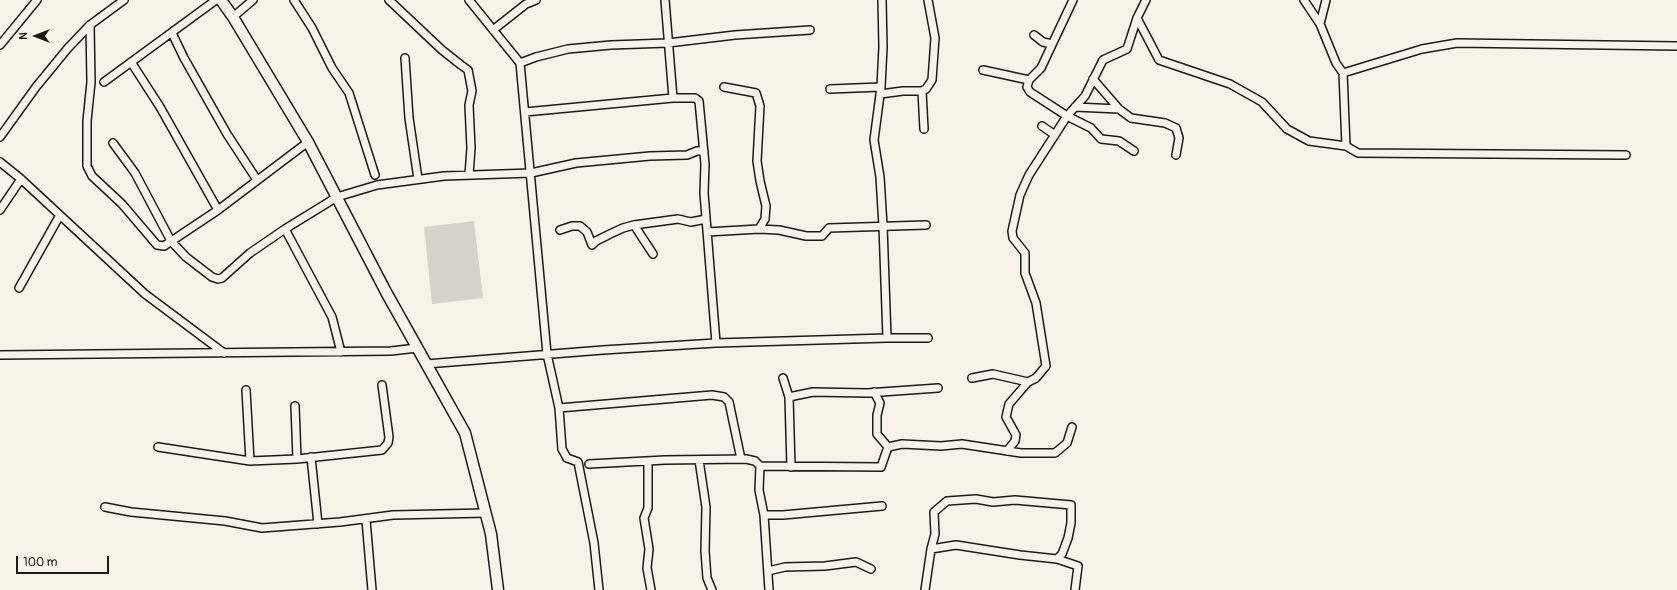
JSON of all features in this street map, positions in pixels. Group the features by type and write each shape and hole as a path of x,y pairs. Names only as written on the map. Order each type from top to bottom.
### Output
{"street":[{"path":"0,44 37,0"},
{"path":"0,137 36,87 68,48 90,25 124,0"},
{"path":"104,82 216,0"},
{"path":"221,0 233,17 308,142 386,292 465,433 491,534 498,590"},
{"path":"233,17 253,0"},
{"path":"294,0 315,34 332,68 349,93 375,175"},
{"path":"389,0 442,50 468,70 472,91 469,105 471,148 469,175"},
{"path":"396,6 402,0"},
{"path":"469,0 520,63 547,354 559,408 562,449 567,458 578,462 594,543 599,590"},
{"path":"493,30 526,4 536,0"},
{"path":"665,0 673,98"},
{"path":"882,0 883,47 881,90 874,140 880,177 887,338"},
{"path":"830,89 903,91 926,90 932,80 935,38 928,0"},
{"path":"1073,0 1041,68 1029,80 1027,87 1030,92 1068,116 1091,128 1101,139 1119,141 1134,150"},
{"path":"1007,451 1015,441 1016,435 1006,417 1009,404 1028,382 1036,378 1046,366 1036,303 1025,273 1025,253 1013,238 1012,231 1020,195 1029,175 1068,116 1090,88 1103,60 1127,49 1137,18 1146,0"},
{"path":"1304,0 1320,24 1336,63 1343,73 1346,146"},
{"path":"1320,24 1326,0"},
{"path":"1137,18 1159,60 1230,84 1262,102 1287,129 1309,141 1346,146 1358,153 1626,155"},
{"path":"90,25 91,82 86,121 87,166 92,176 122,204 157,245 164,246 218,210 308,142"},
{"path":"520,63 536,57 568,49 611,45 668,43 736,35 810,30"},
{"path":"172,33 184,58 226,134 257,180"},
{"path":"1034,35 1043,42 1052,44"},
{"path":"1343,73 1422,49 1458,43 1677,46"},
{"path":"405,58 410,125 418,179"},
{"path":"131,62 160,107 218,210"},
{"path":"983,70 1029,80"},
{"path":"1093,79 1119,109 1131,118 1165,123 1176,128 1179,138 1176,155"},
{"path":"724,87 756,93 760,106 757,161 766,206 765,219 759,229"},
{"path":"922,91 924,129"},
{"path":"524,112 673,98 695,98 699,101 705,164 704,193 709,267 716,343"},
{"path":"1075,107 1119,109"},
{"path":"1042,126 1056,135"},
{"path":"113,142 135,173 171,241 186,257 212,277 218,279 222,278 250,253 285,229 337,197 377,185 418,179 469,175 531,173 576,163 650,156 687,155 697,151 704,151"},
{"path":"0,162 21,179 145,294 224,352"},
{"path":"0,210 21,179"},
{"path":"19,288 60,215"},
{"path":"560,230 572,226 580,226 587,232 592,246 596,241 610,234 634,225 678,219 691,222 706,220"},
{"path":"634,225 653,254"},
{"path":"707,232 759,229 780,230 806,236 822,236 829,228 926,225"},
{"path":"285,229 332,317 341,352"},
{"path":"426,364 547,354 716,343 928,338"},
{"path":"0,355 224,352 391,352 417,348"},
{"path":"972,378 993,374 1028,382"},
{"path":"783,378 789,397 791,467"},
{"path":"158,447 250,461 377,451 386,447 389,437 382,385"},
{"path":"789,397 813,392 874,392 938,388"},
{"path":"246,390 250,461"},
{"path":"874,392 880,403 876,415 877,434 888,447"},
{"path":"559,408 712,395 724,397 729,402 740,459"},
{"path":"295,406 297,458"},
{"path":"888,447 902,444 941,446 962,444 1021,453 1055,453 1067,443 1072,427"},
{"path":"590,464 740,459 755,461 760,466 881,467 888,447"},
{"path":"311,457 318,524"},
{"path":"699,460 706,507 705,551 707,578 712,590"},
{"path":"648,461 648,508 644,518 650,549 647,568 651,590"},
{"path":"760,466 759,490 764,515 769,590"},
{"path":"925,590 931,549 935,534 934,512 946,500 976,499 993,502 1015,500 1071,505 1071,523 1068,538 1062,554 1056,559"},
{"path":"764,515 783,515 882,506"},
{"path":"105,507 131,512 225,521 262,528 366,520 393,515 486,513"},
{"path":"366,520 372,590"},
{"path":"931,549 956,545 1056,559 1078,566 1075,590"},
{"path":"768,571 785,567 825,566 856,562 871,569"}],"shaded area":[{"path":"474,221 483,298 432,304 424,227"}]}
